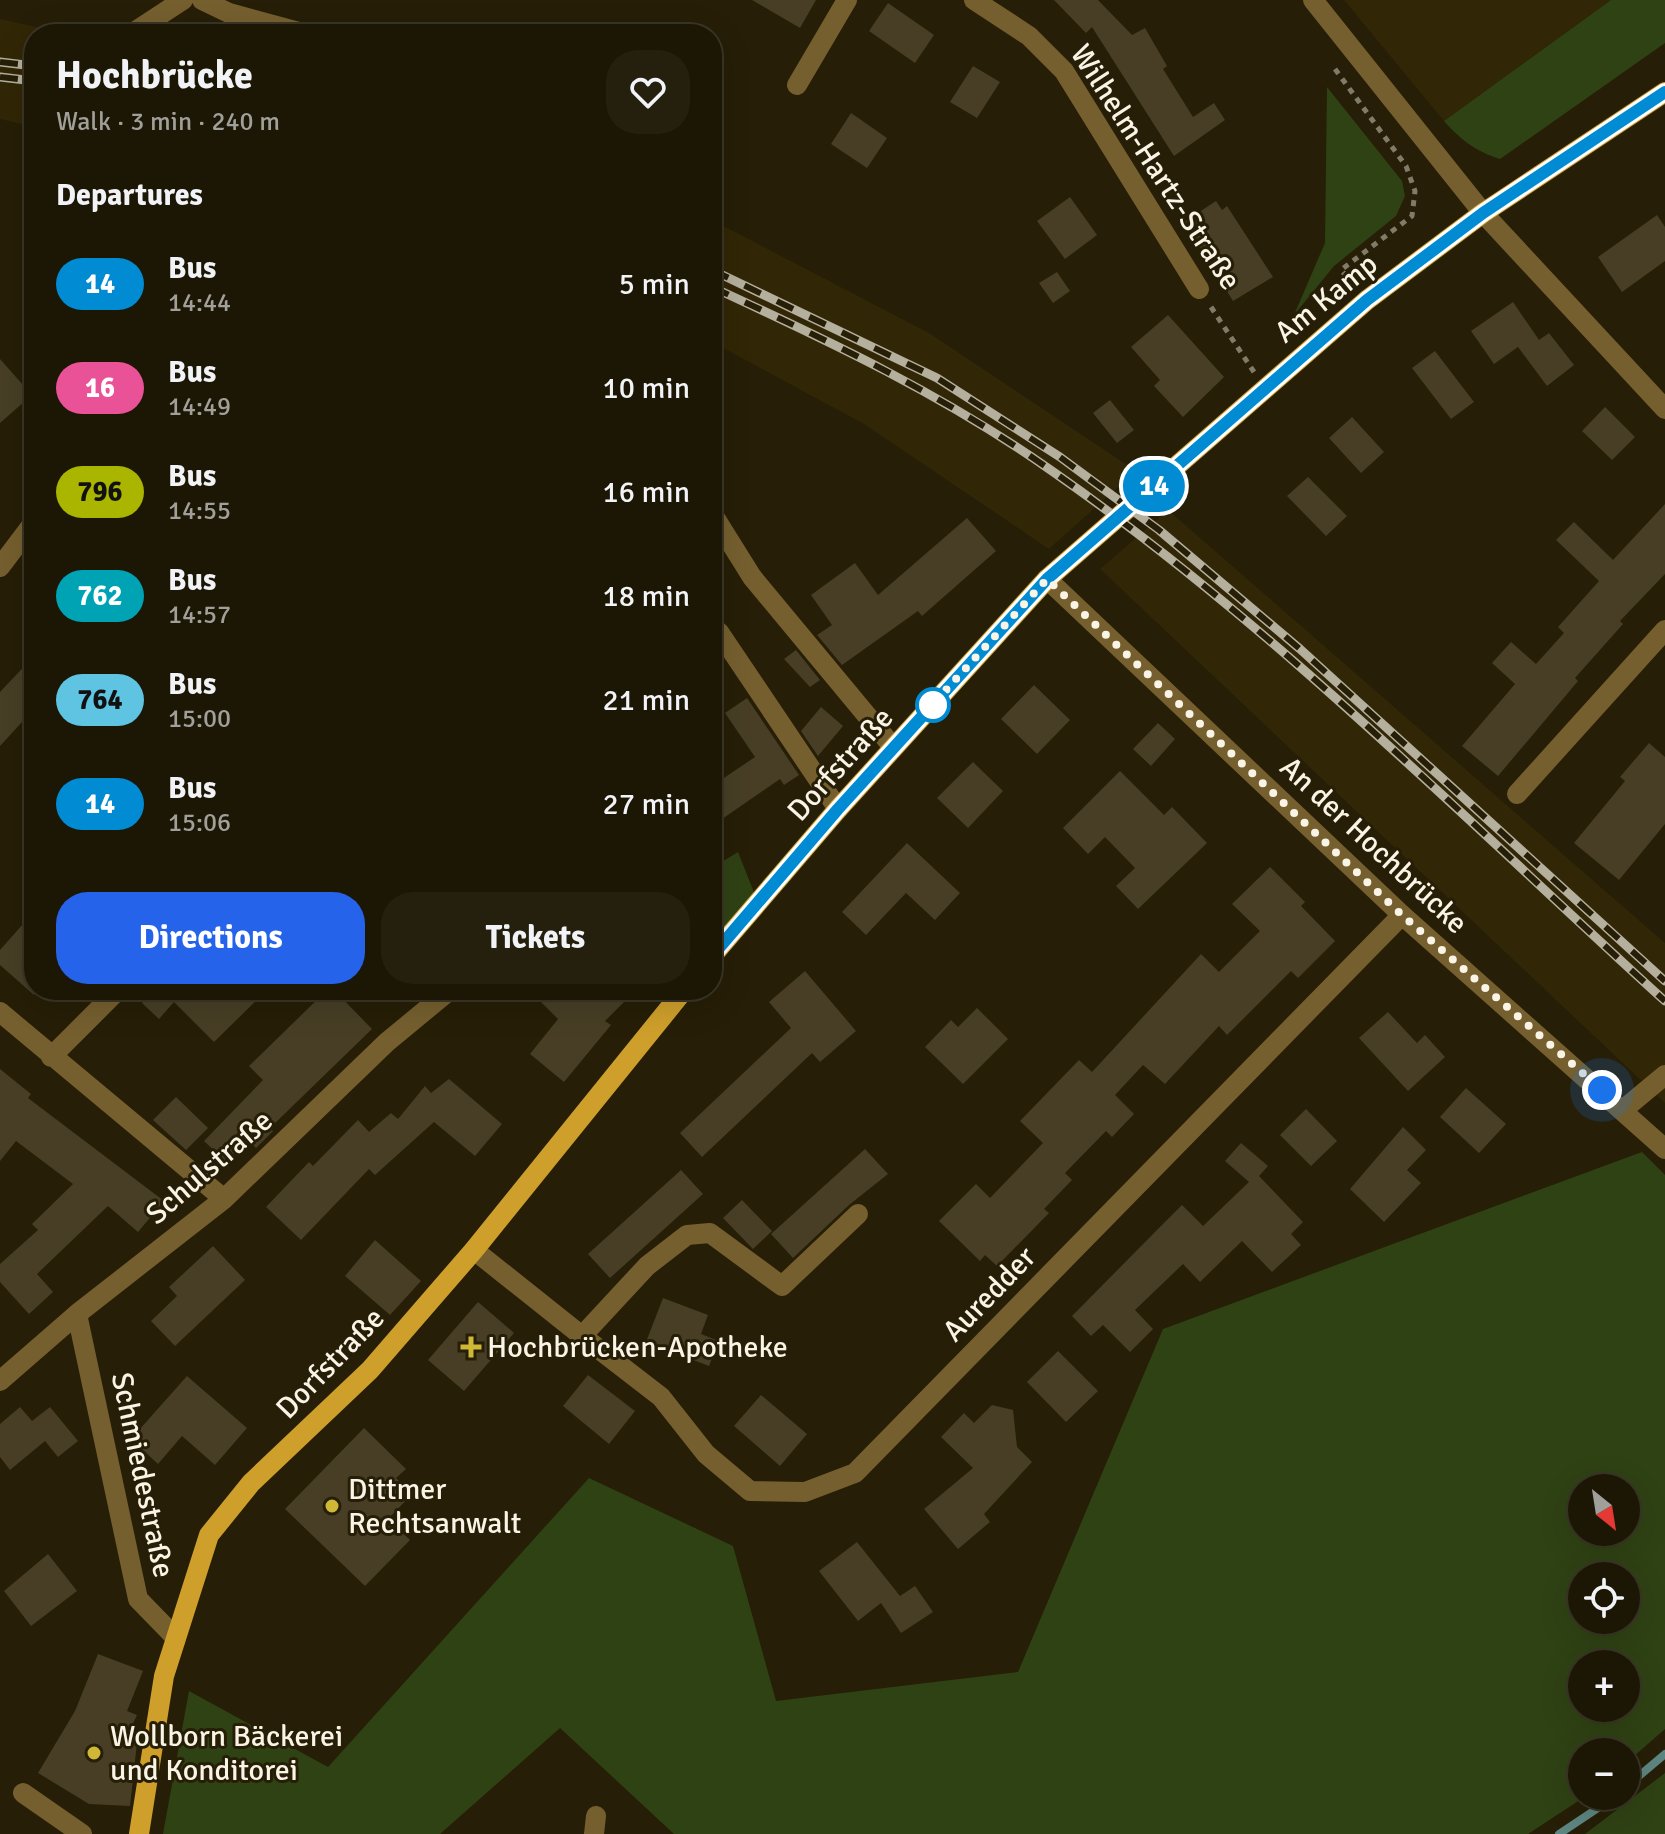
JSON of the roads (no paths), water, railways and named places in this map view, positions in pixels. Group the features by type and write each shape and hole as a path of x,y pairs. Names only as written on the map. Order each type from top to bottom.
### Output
{"main road":[{"name":"Am Kamp","path":"1047,579 1367,300 1483,213 1665,92"},
{"name":"Dorfstraße","path":"722,944 893,747 1047,579"},
{"name":"Dorfstraße","path":"139,1834 164,1676 174,1636 209,1535 251,1483 370,1370 474,1250 676,1000"}],"street":[{"path":"146,24 183,0"},
{"path":"202,0 229,13 269,24"},
{"path":"797,85 847,0"},
{"name":"Wilhelm-Hartz-Straße","path":"974,0 1029,36 1064,71 1199,289"},
{"path":"1313,0 1483,213 1665,409"},
{"path":"722,529 752,577 893,747"},
{"path":"0,567 24,535"},
{"name":"An der Hochbrücke","path":"1047,579 1402,915 1624,1109 1665,1149"},
{"path":"1517,794 1665,630"},
{"path":"722,636 838,809"},
{"name":"Auredder","path":"474,1250 661,1397 706,1454 750,1491 805,1492 855,1473 1402,915"},
{"path":"51,1057 108,1000"},
{"name":"Schulstraße","path":"0,1381 77,1314 224,1199 387,1042 438,1000"},
{"path":"0,1012 224,1199"},
{"path":"1624,1109 1665,1075"},
{"path":"582,1336 647,1266 687,1235 710,1233 782,1286 858,1214"},
{"name":"Schmiedestraße","path":"77,1314 138,1599 174,1636"},
{"path":"23,1793 82,1834"}],"waterway":[{"path":"1640,1775 1665,1754"},
{"path":"1559,1834 1595,1810"}],"railway":[{"path":"0,62 24,65"},
{"path":"0,77 24,80"},
{"path":"722,275 937,378 1060,457 1159,530 1300,649 1665,981"},
{"path":"722,292 843,349 970,418 1052,471 1133,530 1290,658 1367,726 1665,1001"}],"place":[{"name":"Hochbrücken-Apotheke","path":"471,1347"},
{"name":"Dittmer Rechtsanwalt","path":"332,1506"},
{"name":"Wollborn Bäckerei und Konditorei","path":"94,1753"}]}
